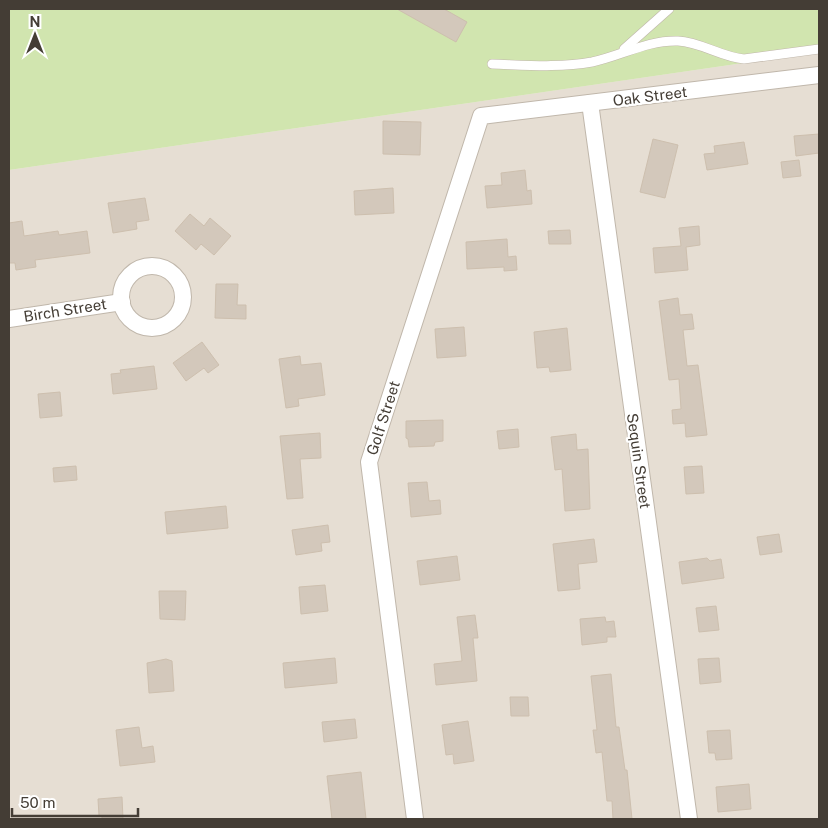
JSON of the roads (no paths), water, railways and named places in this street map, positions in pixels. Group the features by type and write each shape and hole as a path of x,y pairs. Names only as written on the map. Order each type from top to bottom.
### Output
{"street":[{"name":"Oak Street","path":"481,116 819,75"},
{"name":"Sequin Street","path":"590,103 689,819"},
{"name":"Golf Street","path":"415,819 369,462 481,116"},
{"name":"Birch Street","path":"9,319 122,302"}],"lane":[{"path":"620,52 670,9"},
{"path":"492,64 558,66 593,61 660,42 678,41 702,45 731,58 744,59 819,49"}]}
